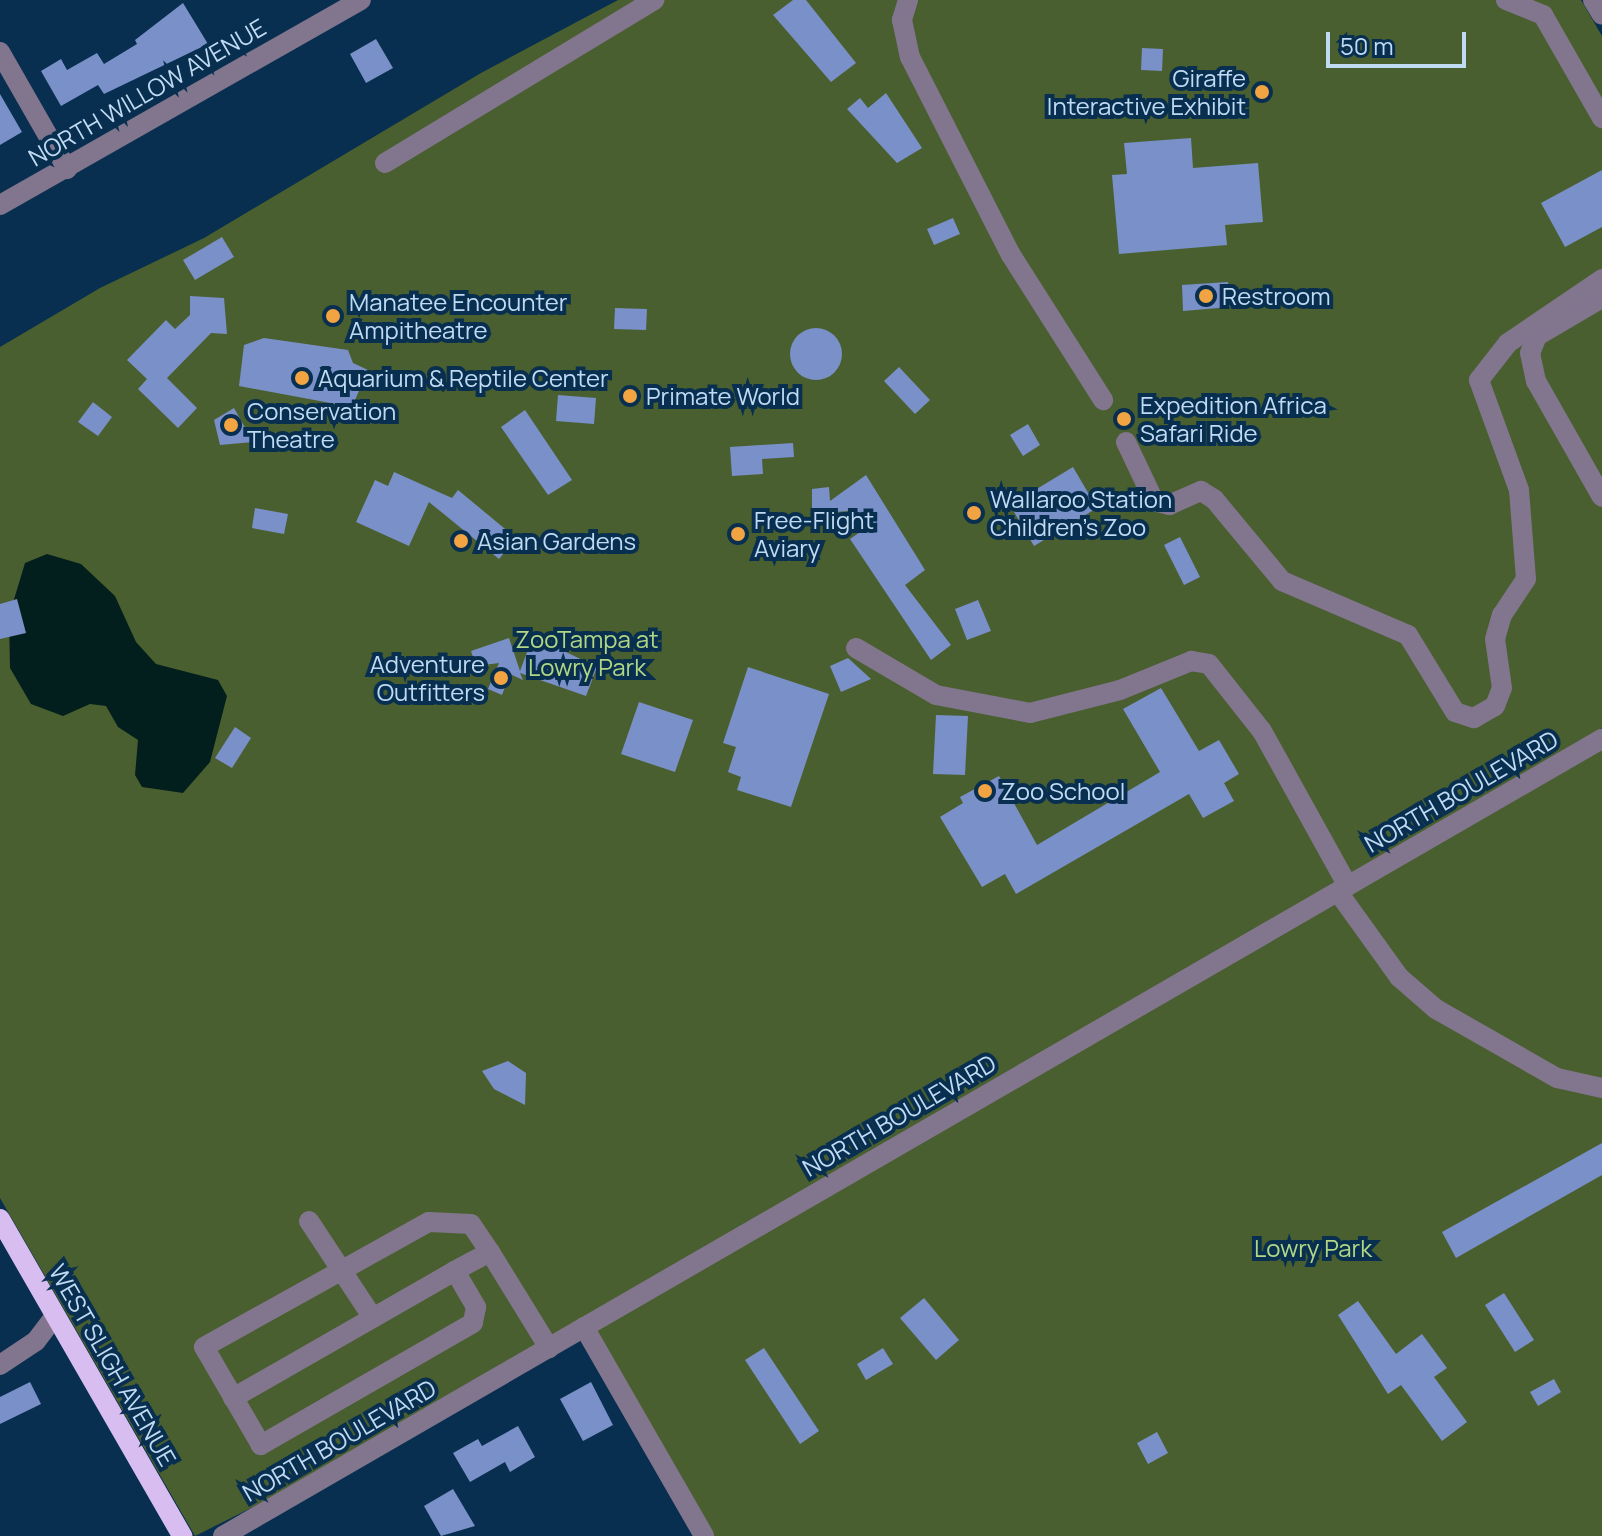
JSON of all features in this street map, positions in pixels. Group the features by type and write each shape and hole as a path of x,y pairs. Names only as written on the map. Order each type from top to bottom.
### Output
{"main road":[{"name":"WEST SLIGH AVENUE","path":"0,1219 182,1536"}],"street":[{"name":"NORTH WILLOW AVENUE","path":"0,205 361,0"},
{"path":"385,163 619,9 654,0"},
{"path":"908,0 902,20 910,57 1011,255 1103,400"},
{"path":"1506,0 1543,15 1602,118"},
{"path":"1593,0 1602,15"},
{"path":"0,52 67,169"},
{"path":"1126,442 1154,501 1169,505 1201,491 1214,499 1282,581 1408,635 1455,712 1474,718 1495,706 1502,688 1495,639 1502,615 1526,579 1519,490 1479,380 1508,343 1602,279"},
{"path":"1602,298 1537,336 1530,353 1536,381 1602,497"},
{"path":"856,648 936,695 1030,713 1106,695 1191,661 1209,664 1262,731 1343,889 1399,977 1436,1009 1557,1078 1602,1088"},
{"name":"NORTH BOULEVARD","path":"223,1536 1602,739"},
{"path":"309,1221 344,1269 373,1318"},
{"path":"455,1271 476,1307 473,1323 261,1445 204,1347 429,1222 471,1224 549,1348"},
{"path":"233,1398 490,1252"},
{"path":"0,1365 36,1341 55,1316"},
{"path":"584,1327 704,1536"}],"green space":[{"name":"ZooTampa at Lowry Park","path":"618,0 1581,0 1602,36 1602,728 303,1482 195,1536 0,1198 0,347 100,288 204,238 481,73"},
{"name":"Lowry Park","path":"1602,750 1602,1536 702,1536 583,1335"}],"shaded area":[{"path":"47,554 81,564 115,596 136,642 156,664 218,680 227,696 210,762 183,793 142,787 135,775 138,740 118,727 106,706 90,704 63,716 31,704 10,668 9,616 25,563"}],"building":[{"path":"793,0 806,0 856,63 831,82 773,15"},
{"path":"183,3 208,44 104,94 98,85 61,106 41,71 61,59 67,70 97,53 104,64 137,44 135,40"},
{"path":"376,39 393,68 366,83 350,54"},
{"path":"1142,48 1163,49 1162,71 1141,70"},
{"path":"886,93 922,148 897,163 847,109 860,98 868,108"},
{"path":"0,94 22,132 0,145"},
{"path":"1191,138 1193,168 1258,163 1263,222 1225,225 1227,245 1119,254 1112,175 1127,174 1124,143"},
{"path":"1602,170 1602,227 1565,247 1541,203"},
{"path":"953,218 960,234 934,245 927,229"},
{"path":"222,237 234,257 195,280 183,260"},
{"name":"Restroom","path":"1228,282 1230,307 1183,311 1182,285"},
{"path":"190,296 224,298 227,334 211,333 167,378 197,408 178,428 138,389 147,379 127,360 166,320 175,329 190,315"},
{"path":"615,308 647,309 646,330 614,329"},
{"path":"816,328 834,336 842,354 834,372 816,380 798,372 790,354 798,336"},
{"name":"Aquarium & Reptile Center","path":"264,338 348,350 353,363 368,370 352,407 239,386 244,345"},
{"path":"899,367 930,400 915,414 884,381"},
{"path":"558,395 596,398 594,424 556,421"},
{"path":"93,402 112,417 98,436 78,422"},
{"name":"Conservation Theatre","path":"234,408 253,442 220,445 214,420"},
{"path":"525,410 572,480 548,495 501,427"},
{"path":"1028,424 1040,445 1023,456 1010,435"},
{"path":"793,443 794,457 762,459 763,474 732,476 730,447"},
{"path":"1073,467 1097,508 1034,546 1010,505"},
{"path":"394,472 452,498 458,490 516,538 499,559 429,502 409,546 356,522 375,480 388,486"},
{"path":"866,475 925,570 905,585 951,645 931,660 850,539 863,530 848,511 812,514 812,489 829,487 830,501"},
{"path":"255,508 288,514 284,534 252,528"},
{"path":"1180,537 1200,577 1184,585 1164,545"},
{"path":"17,599 26,633 0,639 0,604"},
{"path":"978,600 991,631 967,640 955,609"},
{"path":"533,636 597,667 586,696 520,673 523,680 510,674 502,695 488,689 499,663 476,666 471,651 509,638 520,671"},
{"path":"848,658 871,679 841,692 830,666"},
{"path":"748,667 829,694 791,807 737,790 741,777 728,772 736,747 723,743"},
{"name":"Zoo School","path":"1161,688 1199,751 1219,740 1239,774 1224,783 1234,801 1203,818 1189,794 1016,894 1005,874 982,887 940,817 963,803 960,797 999,776 1037,845 1160,772 1123,709"},
{"path":"639,702 693,720 675,772 621,754"},
{"path":"936,715 968,716 965,775 933,774"},
{"path":"235,727 251,738 232,768 215,758"},
{"path":"508,1061 526,1073 525,1105 494,1089 482,1071"},
{"path":"1602,1143 1602,1175 1456,1258 1442,1232"},
{"path":"1504,1293 1534,1340 1515,1352 1485,1305"},
{"path":"924,1298 959,1340 936,1360 900,1318"},
{"path":"1358,1301 1396,1354 1422,1334 1447,1368 1434,1377 1467,1422 1442,1441 1401,1385 1388,1394 1338,1315"},
{"path":"764,1348 819,1431 800,1444 745,1360"},
{"path":"883,1348 893,1364 866,1380 857,1364"},
{"path":"1554,1379 1561,1392 1538,1406 1530,1392"},
{"path":"30,1382 41,1404 0,1424 0,1397"},
{"path":"591,1382 613,1425 583,1441 560,1399"},
{"path":"518,1426 535,1457 510,1472 505,1462 470,1482 453,1453 478,1439 482,1446"},
{"path":"1157,1432 1168,1453 1148,1464 1137,1443"},
{"path":"453,1489 475,1526 441,1536 424,1506"}],"place":[{"name":"Giraffe Interactive Exhibit","path":"1262,92"},
{"name":"Restroom","path":"1206,296"},
{"name":"Manatee Encounter Ampitheatre","path":"333,316"},
{"name":"Aquarium & Reptile Center","path":"302,378"},
{"name":"Primate World","path":"630,396"},
{"name":"Expedition Africa Safari Ride","path":"1124,419"},
{"name":"Conservation Theatre","path":"231,425"},
{"name":"Wallaroo Station Children's Zoo","path":"974,513"},
{"name":"Free-Flight Aviary","path":"738,534"},
{"name":"Asian Gardens","path":"461,541"},
{"name":"Adventure Outfitters","path":"501,678"},
{"name":"Zoo School","path":"985,791"}]}
